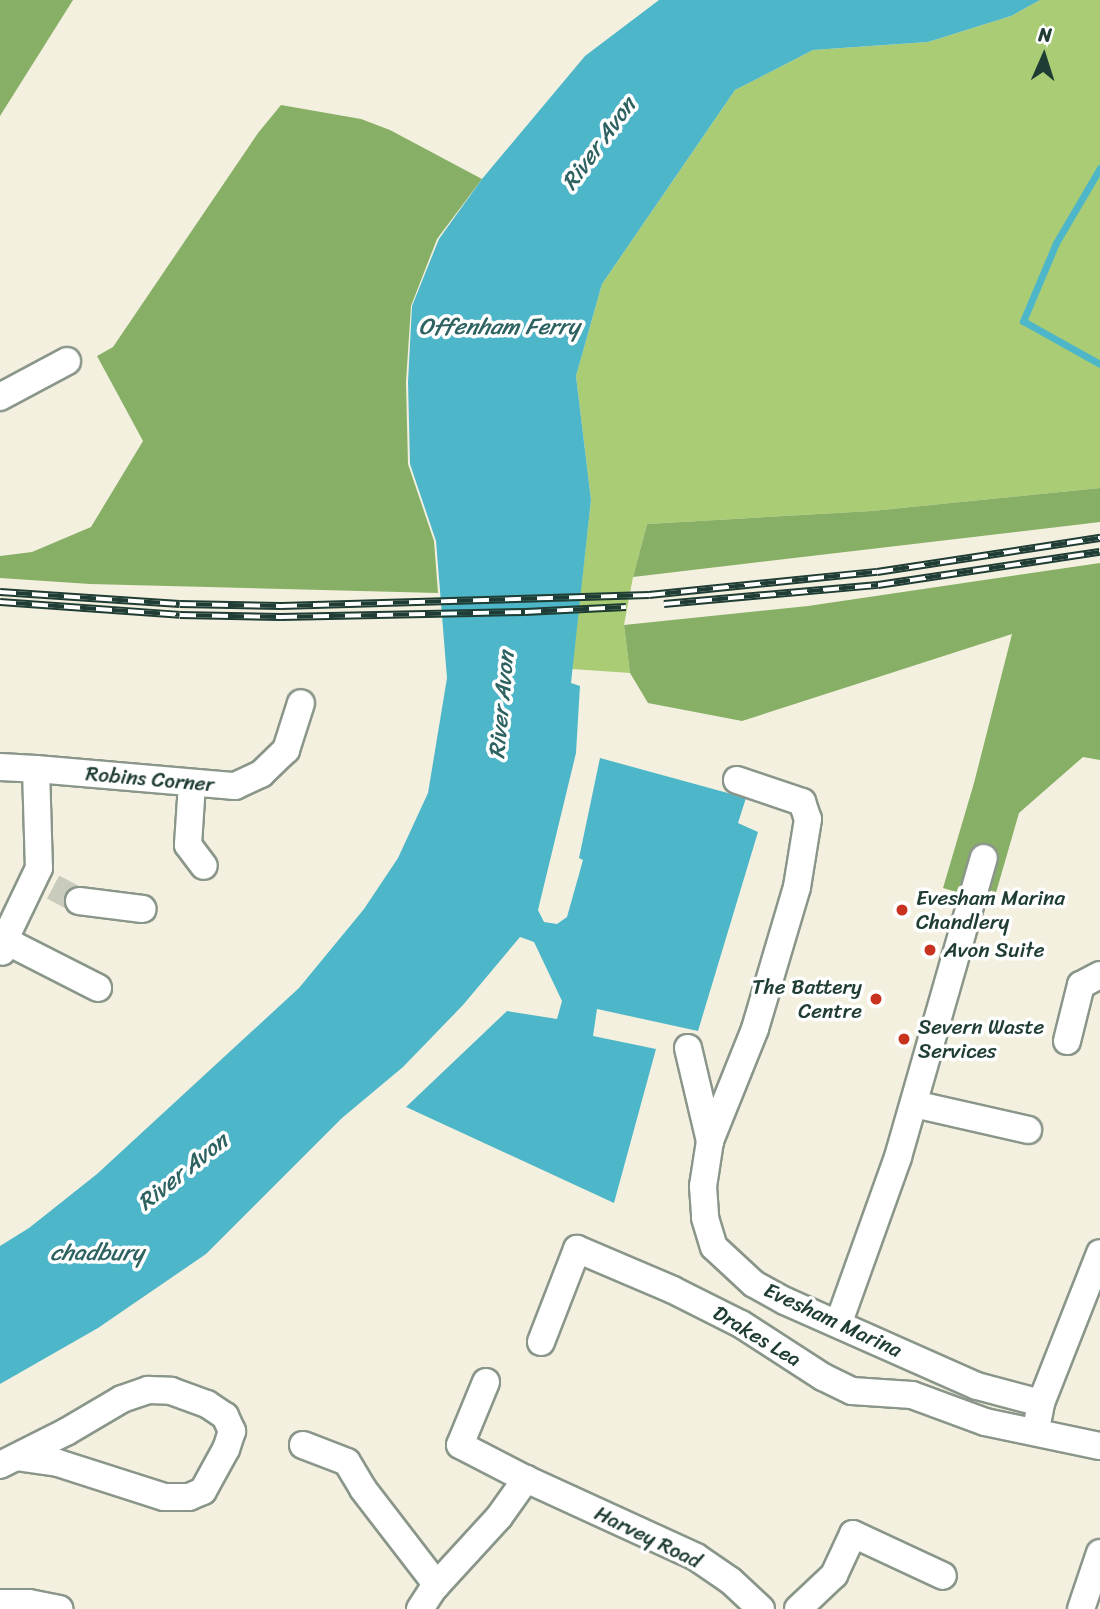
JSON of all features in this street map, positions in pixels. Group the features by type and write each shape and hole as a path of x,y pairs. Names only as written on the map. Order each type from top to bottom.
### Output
{"street":[{"path":"0,397 67,361"},
{"name":"Robins Corner","path":"0,767 235,786 261,774 286,750 301,703"},
{"path":"36,769 39,868 44,883 2,943 99,988"},
{"name":"Evesham Marina","path":"737,780 802,802 808,819 806,845 797,887 755,1029 710,1141 703,1186 705,1218 714,1247 734,1269 754,1284 976,1386 1041,1403"},
{"path":"192,784 188,845 204,866"},
{"path":"839,1322 914,1104 984,858"},
{"path":"79,901 142,909"},
{"path":"1067,1041 1081,985 1100,975"},
{"path":"688,1048 710,1141"},
{"path":"914,1104 1028,1130"},
{"name":"Drakes Lea","path":"541,1342 577,1249 673,1290 741,1324 823,1377 852,1391 912,1395 985,1422 1035,1432"},
{"path":"1100,1253 1041,1403 1035,1432 1100,1446"},
{"name":"Harvey Road","path":"486,1382 460,1445 526,1479 696,1557 731,1581 756,1607"},
{"path":"148,1390 171,1391 207,1404 225,1416 232,1431 226,1449 203,1492 189,1497 164,1497 58,1463 9,1461 122,1399 148,1390"},
{"path":"303,1445 347,1462 363,1489 437,1585"},
{"path":"420,1609 437,1585 499,1517 526,1479"},
{"path":"798,1609 834,1575 853,1534 943,1576"},
{"path":"1081,1609 1100,1553"},
{"path":"0,1603 29,1603 58,1609"}],"green space":[{"path":"0,0 73,0 0,116"},
{"path":"1040,0 1100,0 1100,488 871,511 647,524 624,625 630,673 572,669 591,500 576,376 602,284 735,90 813,50 928,42 1011,16"},
{"path":"281,105 361,119 390,130 482,179 437,239 411,306 406,382 408,464 434,541 438,593 90,584 0,578 0,556 32,552 91,527 143,441 97,356 113,347 258,133"},
{"path":"1100,488 1100,522 633,577 647,524 871,511"},
{"path":"1100,563 1100,760 1083,757 1019,813 993,903 943,888 974,783 1012,634 742,721 648,703 630,673 624,625 808,606"}],"water":[{"name":"Offenham Ferry","path":"659,0 1040,0 1011,16 928,42 813,50 735,90 602,284 576,376 591,500 571,683 580,686 576,753 538,910 544,922 557,924 567,917 583,860 579,858 600,758 746,798 738,823 758,832 698,1031 597,1009 593,1036 656,1049 614,1203 406,1107 507,1011 557,1019 562,1001 534,942 520,937 463,1005 403,1067 342,1118 206,1254 98,1328 0,1384 0,1246 29,1228 97,1174 299,988 364,909 398,858 428,793 447,678 436,541 410,464 408,382 412,306 439,239 482,179 585,56"}],"waterway":[{"path":"1100,168 1056,243 1023,321 1100,364"}],"tunnel":[{"path":"53,887 79,901"}],"railway":[{"path":"0,592 180,604 281,606 649,595 877,572 1100,538"},
{"path":"664,604 878,585 1100,552"},
{"path":"0,602 180,615 281,617 626,607"}],"place":[{"name":"Evesham Marina Chandlery","path":"902,910"},
{"name":"Avon Suite","path":"930,950"},
{"name":"The Battery Centre","path":"876,999"},
{"name":"Severn Waste Services","path":"904,1039"}],"water label":[{"name":"River Avon","path":"599,144"},
{"name":"River Avon","path":"502,705"},
{"name":"River Avon","path":"183,1172"},
{"name":"chadbury","path":"97,1253"}]}
